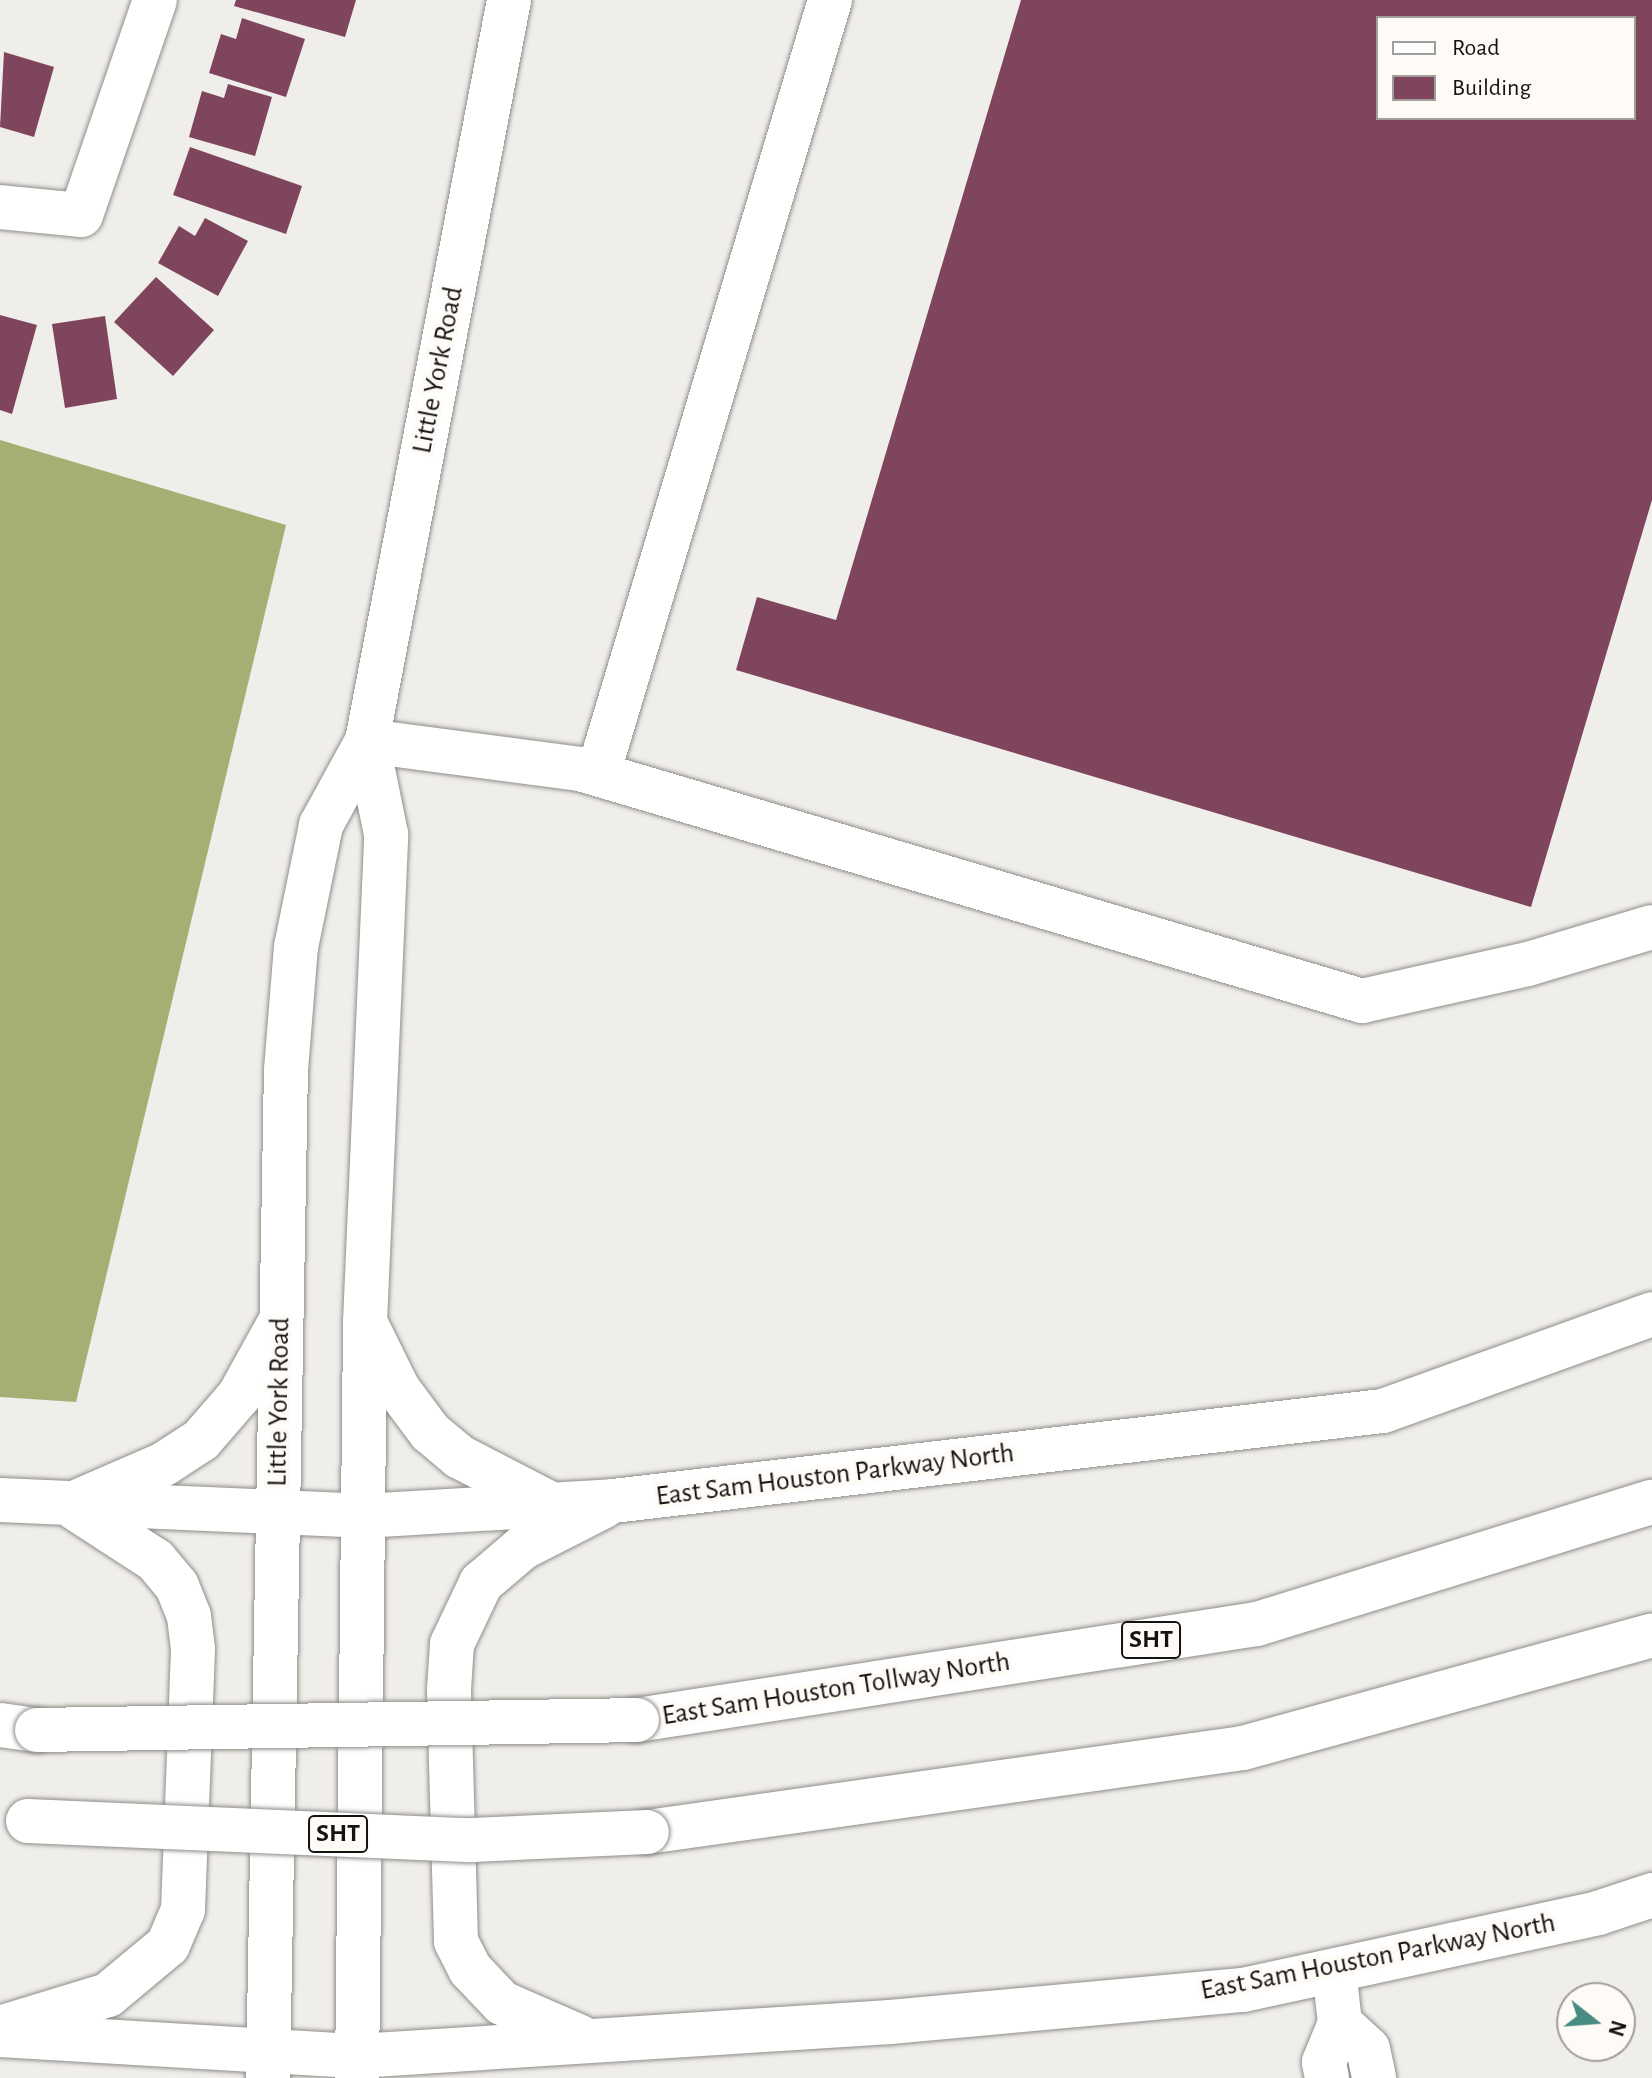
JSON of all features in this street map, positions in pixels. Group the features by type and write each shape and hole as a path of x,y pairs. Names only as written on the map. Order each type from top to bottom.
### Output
{"main road":[{"path":"0,207 81,215 155,0"},
{"name":"Little York Road","path":"268,2066 286,1070 296,947 321,825 367,741 509,0"},
{"path":"598,774 830,0"},
{"path":"367,741 598,774 1362,1001 1528,964 1652,927"},
{"name":"Little York Road","path":"358,2067 365,1322 386,834 367,741"},
{"name":"East Sam Houston Parkway North","path":"0,1500 363,1516 547,1502 613,1501 1383,1411 1652,1314"},
{"path":"69,1505 164,1464 201,1440 239,1396 280,1322"},
{"path":"365,1322 398,1389 430,1432 460,1457 547,1502"},
{"path":"613,1501 501,1564 470,1599 452,1644 456,1941 470,1969 502,2003 538,2024 583,2038 694,2036"},
{"name":"East Sam Houston Tollway North","path":"19,1727 637,1720 1257,1624 1652,1502"},
{"path":"0,2028 108,1995 168,1945 183,1910 193,1649 189,1616 177,1586 155,1560 69,1505"},
{"name":"SHT","path":"14,1819 472,1840 647,1832 1243,1748 1652,1635"},
{"name":"East Sam Houston Parkway North","path":"0,2035 80,2041 268,2066 358,2067 552,2045 1243,1990 1598,1913 1652,1895"},
{"path":"1327,2078 1324,2062 1340,2023 1334,1970"},
{"path":"1340,2023 1368,2049 1374,2078"},
{"path":"80,2041 150,2078"},
{"path":"476,2078 552,2045"}],"green space":[{"path":"0,440 286,525 76,1402 0,1397"}],"building":[{"path":"236,0 356,0 345,37 234,6"},
{"path":"1021,0 1652,0 1652,500 1531,907 736,670 757,597 836,620"},
{"path":"242,18 305,39 286,97 209,73 221,34 236,39"},
{"path":"4,52 54,67 34,137 0,127"},
{"path":"228,84 272,97 255,156 189,137 202,91 224,98"},
{"path":"190,147 302,186 286,234 173,195"},
{"path":"205,218 248,241 218,296 158,263 179,226 195,236"},
{"path":"156,277 214,330 173,376 114,322"},
{"path":"0,315 37,325 12,414 0,410"},
{"path":"105,316 117,399 65,408 52,324"}]}
